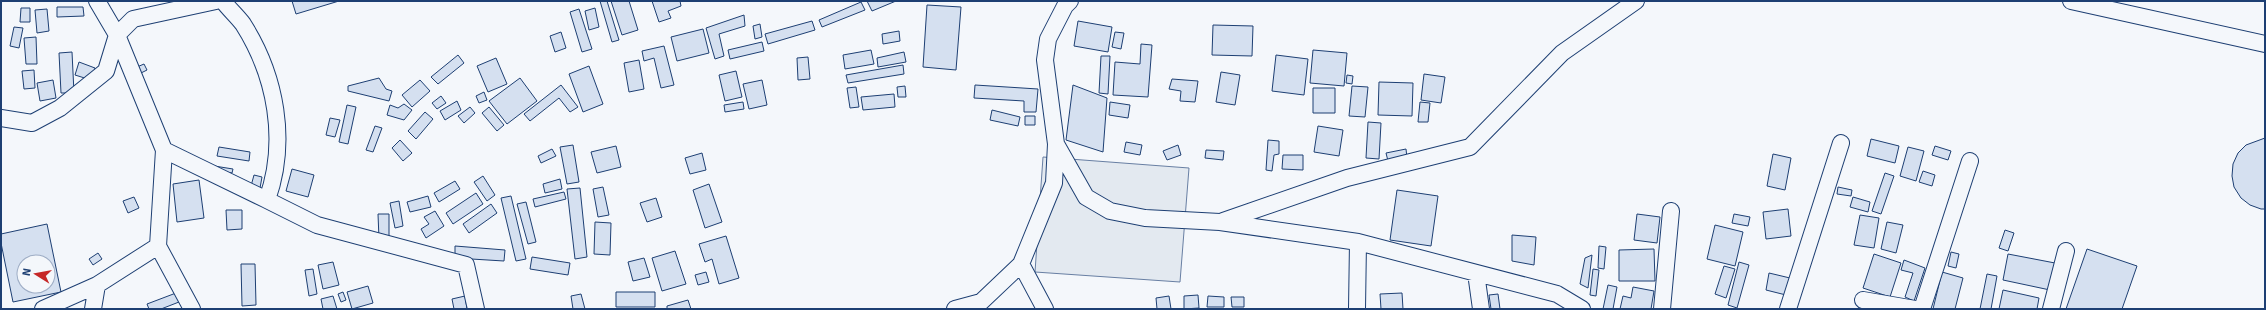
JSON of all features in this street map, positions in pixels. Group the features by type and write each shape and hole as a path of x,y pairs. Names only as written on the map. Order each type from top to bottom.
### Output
{"street":[{"path":"97,1 117,35 164,150 158,246 192,309"},
{"path":"1,118 32,123 60,108 106,71 117,35 133,19 216,1"},
{"path":"223,1 242,24 270,80 274,97 278,157 267,200"},
{"path":"955,309 981,302 1021,264 1054,183 1056,144 1045,60 1048,39 1065,6 1070,1"},
{"path":"1220,222 1347,178 1470,147 1562,53 1636,1"},
{"path":"2071,1 2265,44"},
{"path":"1788,309 1841,143"},
{"path":"1056,144 1086,197 1110,211 1145,218 1220,222 1358,242 1557,294 1582,309"},
{"path":"164,150 317,226 466,265 476,309"},
{"path":"1922,309 1970,161"},
{"path":"1662,309 1671,211"},
{"path":"1357,309 1358,242"},
{"path":"43,309 97,285 158,246"},
{"path":"2051,309 2066,251"},
{"path":"1021,264 1044,309"},
{"path":"1476,273 1481,309"},
{"path":"93,309 97,285"},
{"path":"1864,300 1915,309"}],"shaded area":[{"path":"1043,157 1189,168 1180,282 1035,272"}],"building":[{"path":"292,1 339,1 296,14"},
{"path":"600,1 607,1 619,40 612,42"},
{"path":"611,1 629,1 638,30 622,35"},
{"path":"652,1 680,1 681,6 668,11 671,18 659,22"},
{"path":"867,1 896,1 872,11"},
{"path":"861,2 865,10 822,27 819,20"},
{"path":"927,5 961,7 956,70 923,67"},
{"path":"57,7 83,7 84,16 57,17"},
{"path":"21,8 30,8 30,22 20,22"},
{"path":"595,8 599,27 589,30 585,11"},
{"path":"47,9 49,31 37,33 35,10"},
{"path":"579,9 592,49 582,52 570,12"},
{"path":"744,15 745,26 719,34 724,56 715,59 706,28"},
{"path":"812,21 815,30 768,44 765,34"},
{"path":"1078,21 1112,27 1108,52 1074,46"},
{"path":"760,24 762,37 755,39 753,26"},
{"path":"1213,25 1253,26 1252,56 1212,55"},
{"path":"14,27 23,28 19,48 10,46"},
{"path":"703,29 709,53 677,61 671,37"},
{"path":"899,31 900,41 883,44 882,34"},
{"path":"561,32 566,48 555,52 550,36"},
{"path":"1115,32 1124,33 1121,49 1112,47"},
{"path":"36,37 37,64 26,64 24,38"},
{"path":"762,42 764,51 730,59 728,50"},
{"path":"1141,44 1152,45 1148,97 1113,95 1115,62 1140,64"},
{"path":"664,46 674,85 661,88 654,58 644,61 642,51"},
{"path":"871,50 874,64 845,69 843,55"},
{"path":"1313,50 1347,53 1344,86 1310,83"},
{"path":"72,52 74,93 61,93 59,53"},
{"path":"904,52 906,62 878,67 877,58"},
{"path":"458,55 464,63 438,84 431,77"},
{"path":"1276,55 1308,59 1304,95 1272,91"},
{"path":"1101,56 1110,56 1108,94 1099,93"},
{"path":"808,57 810,79 798,80 797,58"},
{"path":"496,58 507,84 488,92 477,66"},
{"path":"639,60 644,89 629,92 624,63"},
{"path":"79,62 95,68 91,80 75,75"},
{"path":"144,64 147,70 141,73 137,67"},
{"path":"903,65 904,74 848,83 846,75"},
{"path":"589,66 603,104 583,112 569,74"},
{"path":"34,70 35,88 24,89 22,71"},
{"path":"736,71 742,97 725,101 719,75"},
{"path":"1221,72 1240,75 1235,105 1216,102"},
{"path":"1424,74 1445,77 1441,103 1421,100"},
{"path":"1347,75 1353,76 1352,84 1346,83"},
{"path":"379,78 386,89 392,91 389,101 348,91 348,86"},
{"path":"520,78 537,101 507,124 489,101"},
{"path":"1172,79 1198,81 1195,102 1180,101 1181,91 1169,89"},
{"path":"53,80 56,98 40,101 37,83"},
{"path":"420,80 430,91 412,107 402,95"},
{"path":"762,80 767,105 749,109 743,84"},
{"path":"1379,82 1413,83 1412,116 1378,115"},
{"path":"561,85 578,107 570,112 559,98 530,121 524,114"},
{"path":"975,85 1038,89 1036,112 1024,112 1024,101 974,98"},
{"path":"1073,85 1107,98 1103,152 1066,140"},
{"path":"905,86 906,97 898,97 897,87"},
{"path":"1352,86 1368,87 1365,117 1349,116"},
{"path":"856,87 859,107 850,108 847,88"},
{"path":"1313,88 1335,88 1335,113 1313,113"},
{"path":"484,92 487,100 479,103 476,96"},
{"path":"894,94 895,107 863,110 861,97"},
{"path":"441,96 446,103 437,109 432,103"},
{"path":"457,101 461,110 445,120 440,111"},
{"path":"743,102 744,109 725,112 724,105"},
{"path":"1110,102 1130,105 1128,118 1109,115"},
{"path":"1420,102 1430,103 1428,122 1418,122"},
{"path":"404,104 412,110 404,120 387,115 390,105 398,108"},
{"path":"347,105 356,107 348,144 339,142"},
{"path":"470,107 475,113 464,123 458,116"},
{"path":"489,107 504,125 497,131 482,113"},
{"path":"992,110 1020,117 1018,126 990,120"},
{"path":"425,112 433,119 416,139 408,131"},
{"path":"1025,116 1035,116 1035,125 1025,125"},
{"path":"330,118 340,120 335,137 326,135"},
{"path":"1368,122 1381,123 1379,159 1366,158"},
{"path":"375,126 382,128 373,152 366,150"},
{"path":"1318,126 1343,130 1339,156 1314,152"},
{"path":"2265,138 2265,209 2261,209 2250,205 2241,198 2234,187 2232,176 2233,164 2238,153 2246,145"},
{"path":"1871,139 1899,146 1895,163 1867,156"},
{"path":"400,140 412,153 403,161 392,148"},
{"path":"1268,140 1279,141 1279,154 1274,155 1272,171 1266,170"},
{"path":"1126,142 1142,145 1140,155 1124,152"},
{"path":"573,145 579,182 567,184 560,147"},
{"path":"1178,145 1181,155 1167,160 1163,151"},
{"path":"616,146 621,167 597,173 591,152"},
{"path":"1935,146 1951,151 1948,160 1932,155"},
{"path":"219,147 250,152 249,161 217,156"},
{"path":"1908,147 1924,151 1916,181 1900,176"},
{"path":"552,149 556,156 541,163 538,156"},
{"path":"1406,149 1407,158 1388,161 1386,153"},
{"path":"1206,150 1224,151 1223,160 1205,158"},
{"path":"702,153 706,170 690,174 685,158"},
{"path":"1773,154 1791,158 1785,190 1767,186"},
{"path":"1283,155 1303,155 1303,170 1282,169"},
{"path":"208,165 233,169 232,173 207,169"},
{"path":"292,169 314,175 308,197 286,191"},
{"path":"1923,171 1935,175 1932,186 1919,182"},
{"path":"1885,173 1894,176 1881,214 1872,211"},
{"path":"254,175 262,177 260,188 251,186"},
{"path":"483,176 495,195 487,201 474,182"},
{"path":"560,179 562,189 545,193 543,184"},
{"path":"199,180 204,218 177,222 173,184"},
{"path":"455,181 460,189 439,202 434,193"},
{"path":"709,184 722,222 705,228 693,190"},
{"path":"603,187 609,215 598,217 593,189"},
{"path":"1838,187 1852,190 1851,196 1837,194"},
{"path":"580,188 587,257 575,259 567,189"},
{"path":"1397,190 1438,196 1431,246 1390,240"},
{"path":"564,192 566,199 535,207 533,199"},
{"path":"476,193 483,204 453,224 446,213"},
{"path":"428,196 431,207 410,212 407,202"},
{"path":"511,196 526,259 516,261 501,198"},
{"path":"134,197 139,208 128,213 123,201"},
{"path":"1853,197 1870,202 1868,212 1850,207"},
{"path":"656,198 662,217 647,222 640,203"},
{"path":"399,201 403,226 395,228 390,203"},
{"path":"526,202 536,242 528,244 517,204"},
{"path":"491,204 497,213 469,233 463,224"},
{"path":"1788,209 1791,236 1766,239 1763,212"},
{"path":"226,210 242,210 242,229 227,230"},
{"path":"435,211 444,226 426,238 421,229 429,224 424,217"},
{"path":"378,214 389,214 389,239 379,239"},
{"path":"1637,214 1660,217 1657,243 1634,240"},
{"path":"1734,214 1750,217 1748,226 1732,223"},
{"path":"1860,215 1879,218 1874,248 1854,245"},
{"path":"595,222 611,223 610,255 594,254"},
{"path":"1887,222 1903,225 1896,253 1881,249"},
{"path":"47,224 53,254 16,254 16,294 51,294 13,302 1,243 1,234"},
{"path":"1715,225 1743,232 1735,266 1707,259"},
{"path":"2005,230 2014,233 2008,251 1999,248"},
{"path":"1512,235 1536,237 1534,265 1512,261"},
{"path":"726,236 739,278 719,284 712,259 705,262 699,244"},
{"path":"455,246 505,250 504,261 455,258"},
{"path":"1599,246 1606,247 1604,269 1598,268"},
{"path":"1654,249 1655,281 1619,281 1619,250"},
{"path":"2087,249 2137,266 2122,309 2066,309"},
{"path":"675,251 686,284 662,291 652,258"},
{"path":"1951,252 1959,254 1956,268 1948,266"},
{"path":"98,253 102,259 93,265 89,259"},
{"path":"1874,254 1901,263 1890,297 1863,288"},
{"path":"2008,254 2055,263 2050,290 2003,280"},
{"path":"1592,255 1588,288 1580,284 1585,258"},
{"path":"532,257 570,263 568,275 530,269"},
{"path":"644,258 650,277 633,281 628,262"},
{"path":"1904,260 1925,268 1914,301 1905,297 1913,273 1901,270"},
{"path":"333,262 339,285 323,289 318,265"},
{"path":"1739,262 1749,265 1737,308 1728,305"},
{"path":"241,264 255,264 256,305 242,306"},
{"path":"1724,266 1735,269 1726,298 1715,294"},
{"path":"56,268 61,292 56,293"},
{"path":"313,269 317,294 309,296 305,270"},
{"path":"1593,269 1599,270 1596,296 1590,295"},
{"path":"706,272 709,282 698,285 695,275"},
{"path":"1942,272 1963,278 1955,309 1933,309"},
{"path":"1769,273 1790,278 1786,295 1766,290"},
{"path":"1987,274 1997,276 1991,309 1980,309"},
{"path":"1608,285 1617,287 1613,309 1603,309"},
{"path":"368,286 373,303 352,309 347,292"},
{"path":"1633,287 1654,291 1651,309 1620,309 1623,296 1631,298"},
{"path":"2003,290 2039,298 2037,309 1999,309"},
{"path":"343,292 346,300 341,302 338,294"},
{"path":"616,292 655,292 655,307 616,307"},
{"path":"176,293 179,302 161,309 149,309 147,304"},
{"path":"1402,293 1403,309 1381,309 1380,294"},
{"path":"581,294 585,309 573,309 571,296"},
{"path":"1498,294 1500,309 1491,309 1489,295"},
{"path":"1198,295 1199,308 1184,309 1184,296"},
{"path":"333,296 337,309 323,309 321,299"},
{"path":"465,296 467,309 454,309 452,299"},
{"path":"1169,296 1171,309 1157,309 1156,298"},
{"path":"1208,296 1224,297 1224,307 1207,307"},
{"path":"1231,297 1244,297 1244,307 1232,307"},
{"path":"688,300 691,309 667,309 667,306"}]}
